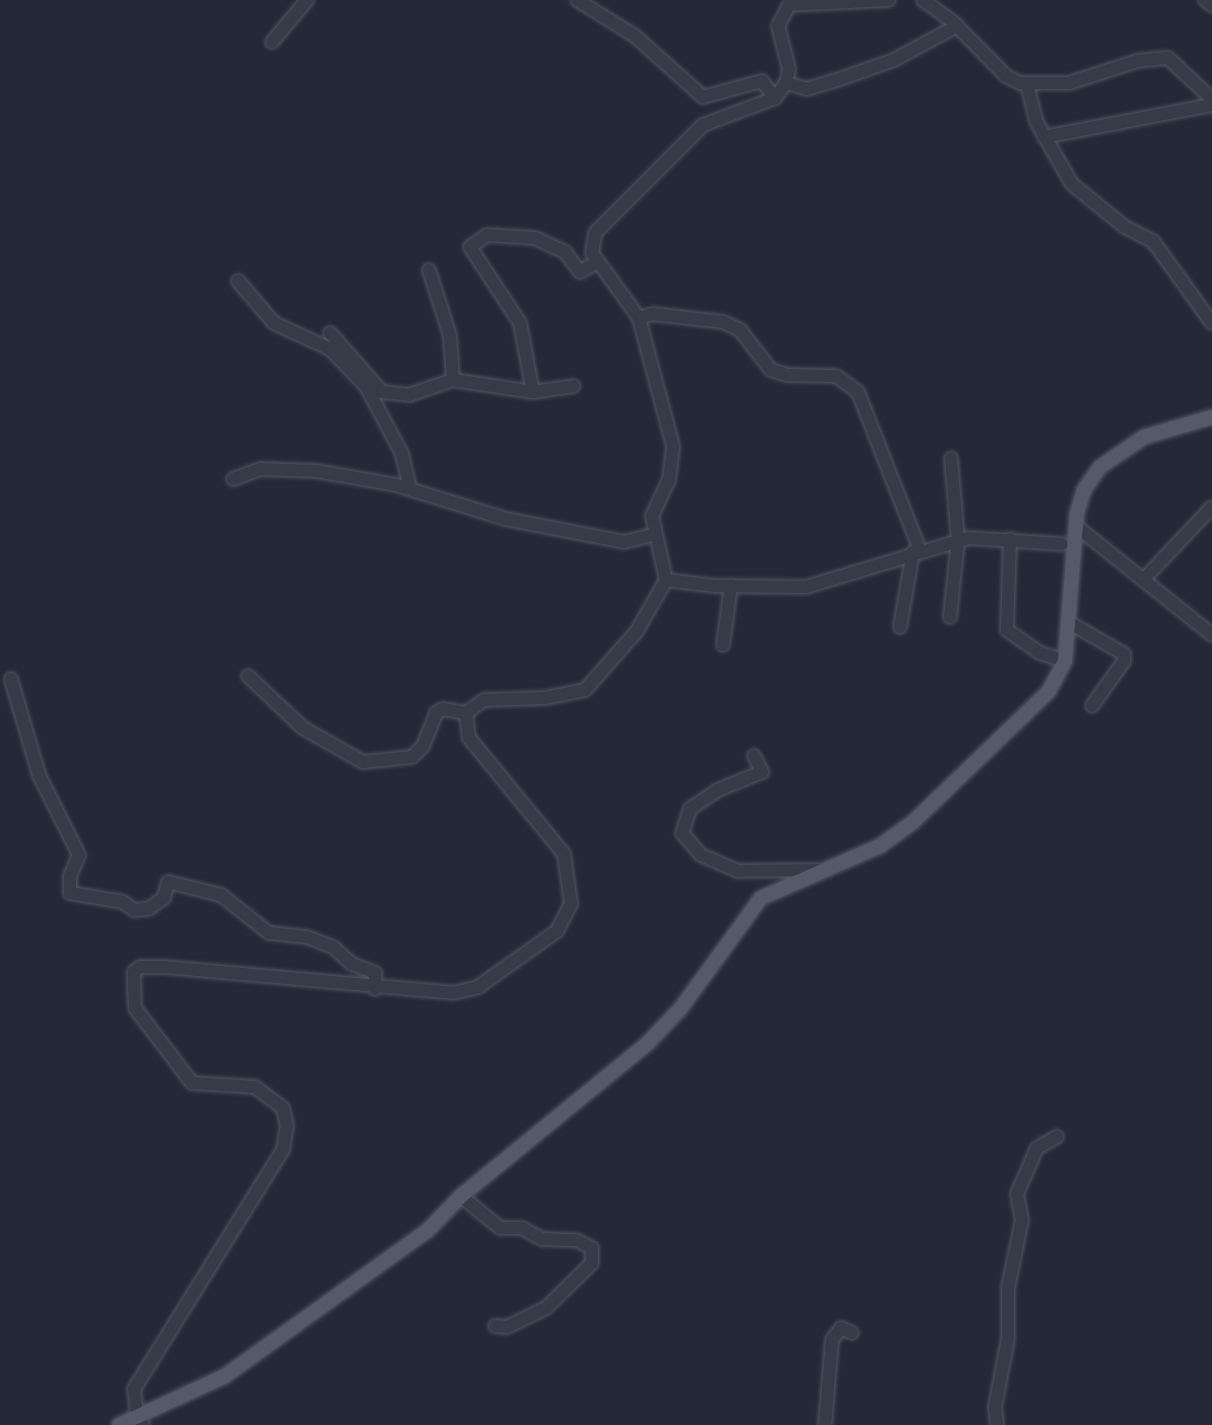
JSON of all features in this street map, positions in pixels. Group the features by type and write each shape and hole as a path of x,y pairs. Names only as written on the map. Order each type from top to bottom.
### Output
{"main road":[{"path":"119,1425 140,1420 225,1376 427,1231 461,1196 647,1044 681,1008 761,898 880,846 912,823 1049,691 1065,661 1076,526 1084,490 1100,467 1123,447 1212,417"}],"street":[{"path":"272,42 307,0"},
{"path":"577,0 635,36 703,97 761,81 775,97"},
{"path":"247,676 303,728 363,762 412,757 423,746 436,713 443,709 466,713 484,700 545,698 585,690 638,631 666,580 652,516 669,480 673,446 639,317 592,253 595,233 687,138 704,125 775,97 786,83 789,57 778,26 789,5 889,0"},
{"path":"923,0 957,26 1006,76 1027,84 1069,83 1137,61 1168,58 1212,99"},
{"path":"1205,0 1212,5"},
{"path":"786,83 807,89 837,80 894,60 957,26"},
{"path":"1027,84 1044,137 1072,184 1125,226 1153,241 1212,323"},
{"path":"1044,137 1212,105"},
{"path":"533,392 520,323 470,247 487,235 535,238 565,252 580,272 597,262"},
{"path":"429,270 450,336 453,380"},
{"path":"238,281 274,323 330,349 366,386 402,454 410,489"},
{"path":"639,317 653,314 723,322 740,330 771,370 787,375 823,373 858,392 916,551 900,628"},
{"path":"331,333 382,392 409,395 453,380 533,392 575,386"},
{"path":"950,617 958,540 951,458"},
{"path":"233,479 260,470 288,468 410,489 506,520 624,542 656,534"},
{"path":"1143,580 1212,507"},
{"path":"1076,526 1143,580 1209,627"},
{"path":"666,580 731,586 806,587 958,540 1010,539 1062,544"},
{"path":"1010,539 1007,630 1040,653 1065,661"},
{"path":"723,645 731,586"},
{"path":"1070,623 1124,654 1124,661 1092,706"},
{"path":"11,679 39,775 79,855 70,876 70,893 123,902 134,910 148,909 164,898 168,882 221,895 269,933 307,937 333,947 352,964 374,973 375,989"},
{"path":"140,1420 134,1389 283,1150 287,1126 283,1108 255,1087 192,1083 135,1008 134,972 140,967 164,967 429,995 478,987 557,932 567,918 570,876 564,854 469,738 466,713"},
{"path":"754,756 762,772 718,789 690,809 682,833 701,855 738,871 829,870"},
{"path":"997,1425 995,1407 1008,1339 1008,1288 1022,1220 1017,1194 1037,1149 1057,1137"},
{"path":"461,1196 500,1228 522,1228 542,1240 576,1240 592,1248 592,1262 546,1308 507,1327 495,1326"},
{"path":"825,1425 832,1340 841,1328 852,1333"}]}
